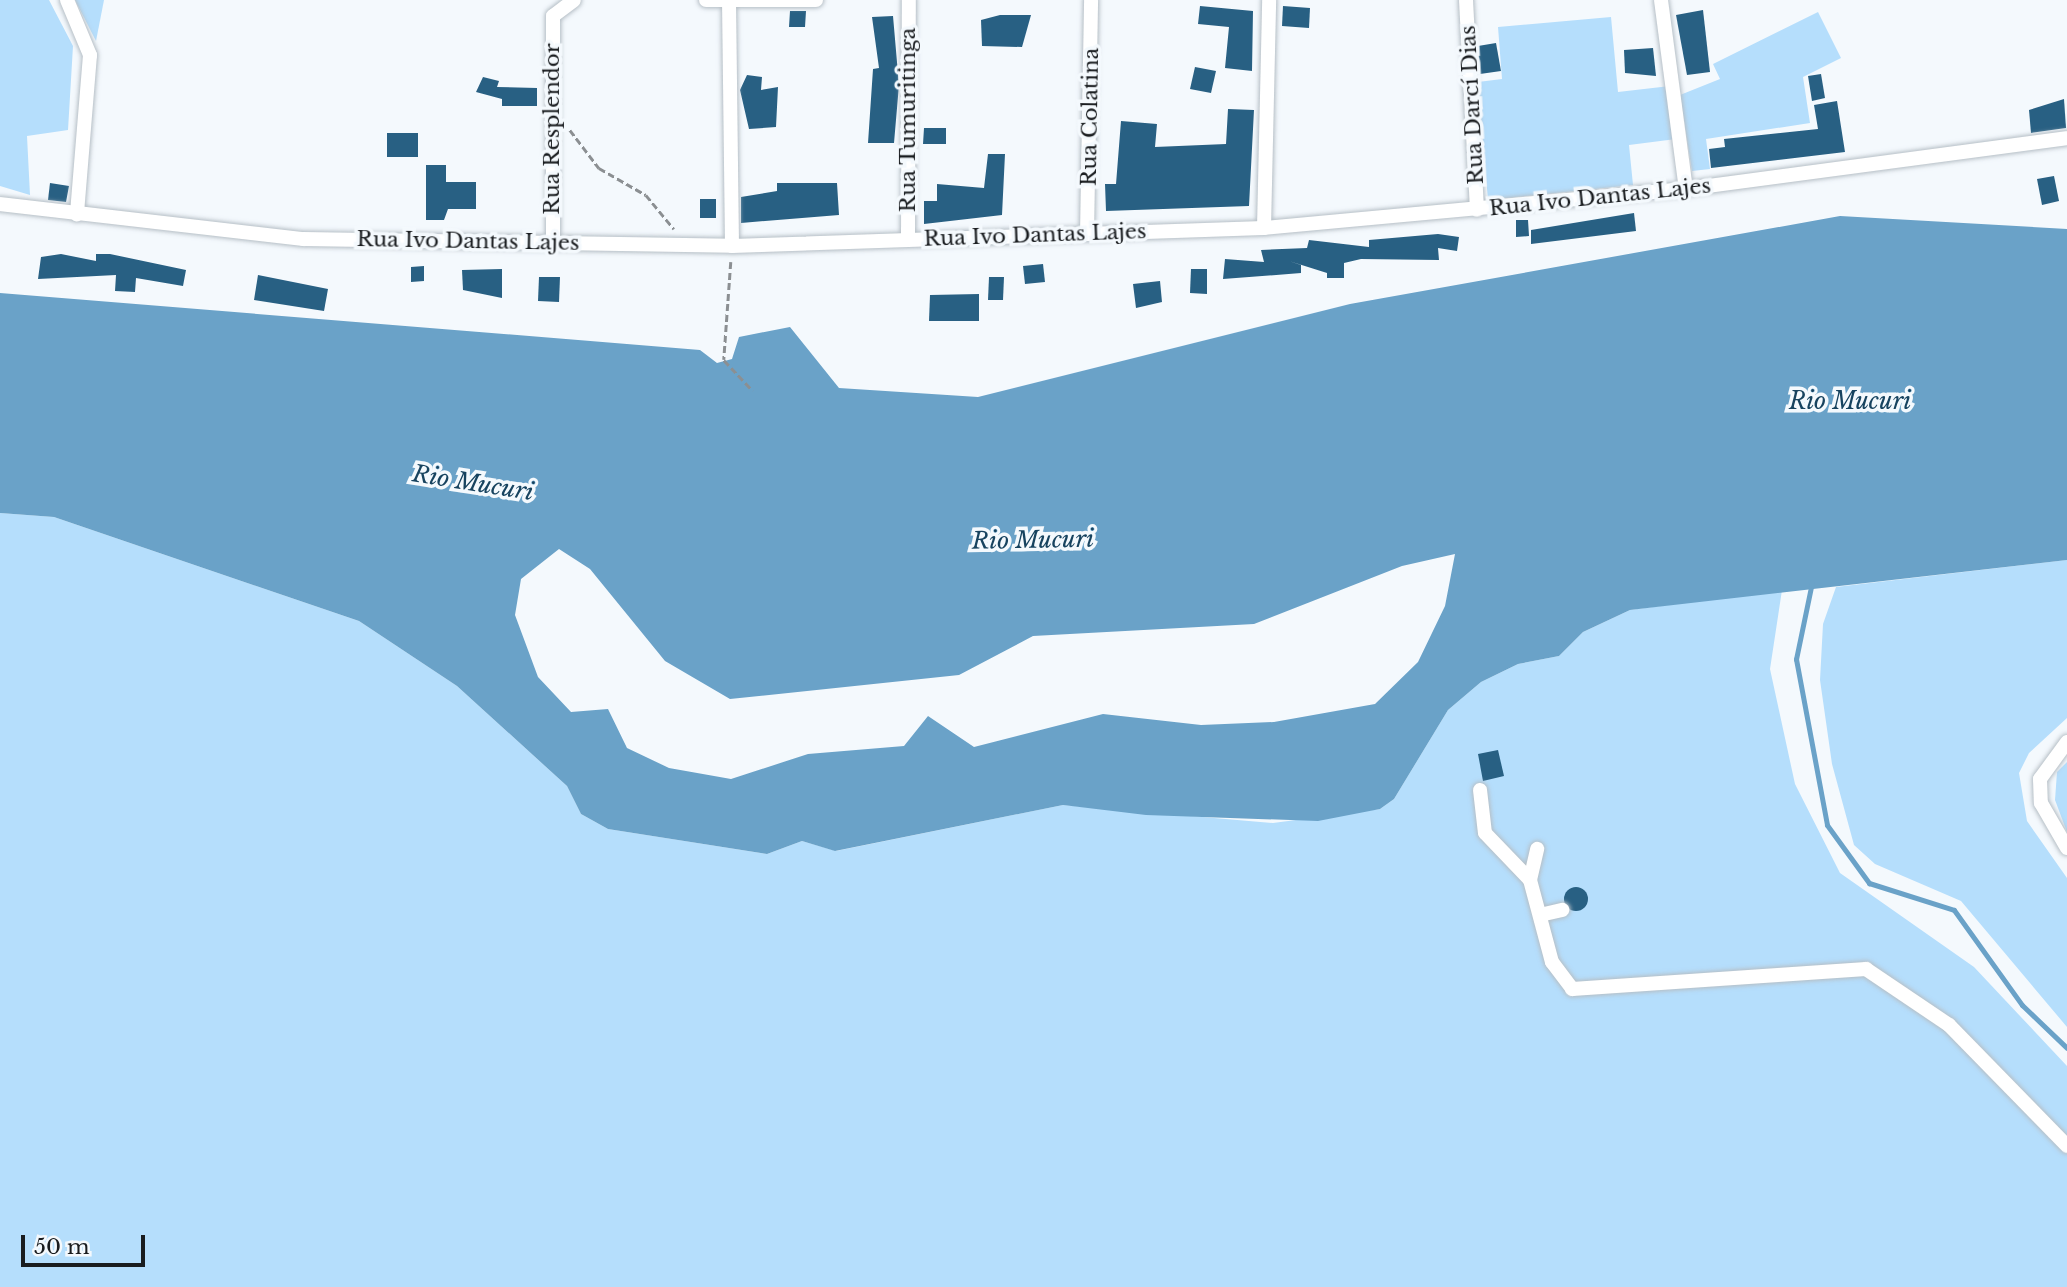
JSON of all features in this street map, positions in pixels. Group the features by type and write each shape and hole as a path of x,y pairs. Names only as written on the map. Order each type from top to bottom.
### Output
{"street":[{"path":"67,0 90,55 77,214"},
{"name":"Rua Resplendor","path":"553,241 553,16 574,0"},
{"path":"706,0 816,0"},
{"name":"Rua Tumuritinga","path":"908,239 909,0"},
{"name":"Rua Colatina","path":"1087,234 1091,0"},
{"path":"1264,228 1269,0"},
{"name":"Rua Darcí Dias","path":"1466,0 1477,210"},
{"path":"1661,0 1686,189"},
{"path":"729,1 732,246"},
{"name":"Rua Ivo Dantas Lajes","path":"0,204 303,239 732,246 1264,228 1686,189 2067,138"},
{"path":"2067,742 2040,779 2042,803 2067,848"},
{"path":"1480,790 1485,833 1530,880 1552,962 1572,989 1866,969 1949,1025 2067,1146"},
{"path":"1530,880 1537,849"},
{"path":"1540,915 1562,909"}],"path":[{"path":"552,114 599,168 663,210 684,244"},
{"path":"732,246 724,359 753,391"}],"shaded area":[{"path":"0,0 49,0 73,46 68,130 27,136 30,195 0,186"},
{"path":"75,0 104,0 96,41"},
{"path":"1818,12 1841,58 1803,77 1810,123 1706,139 1710,169 1692,171 1680,95 1720,79 1713,64"},
{"path":"1611,17 1618,92 1670,86 1676,139 1629,145 1633,185 1488,200 1478,82 1502,79 1498,27"},
{"path":"0,513 54,517 359,621 457,686 567,786 581,814 608,829 767,854 802,841 836,851 1063,805 1273,823 1380,809 1394,799 1448,710 1481,682 1518,664 1559,656 1583,632 1630,610 1782,590 1770,669 1795,784 1840,873 1974,967 2067,1066 2067,1287 0,1287"},
{"path":"2067,560 2067,718 2029,753 2019,773 2027,821 2067,878 2067,1027 1961,901 1875,864 1854,845 1832,764 1820,680 1823,624 1836,587"},
{"path":"2067,762 2067,832 2055,800 2057,772"}],"water":[{"name":"Rio Mucuri","path":"1840,216 2067,229 2067,560 1630,610 1583,632 1559,656 1518,664 1481,682 1448,710 1394,799 1380,809 1318,821 1146,815 1063,805 835,851 802,841 767,854 608,829 581,814 567,786 457,686 359,621 54,517 0,513 0,293 700,350 717,363 732,359 739,337 790,327 839,388 978,397 1350,304","holes":["559,549 590,569 665,661 730,699 959,675 1033,636 1254,624 1402,566 1455,554 1445,606 1418,662 1375,704 1274,722 1201,725 1103,714 974,747 928,716 904,746 808,754 731,779 669,768 627,748 608,709 571,712 538,677 515,615 521,579"]}],"building":[{"path":"1200,6 1253,11 1252,71 1225,68 1229,27 1198,24"},
{"path":"1283,6 1310,8 1309,28 1282,26"},
{"path":"1703,10 1710,72 1687,75 1676,15"},
{"path":"790,11 806,11 805,27 789,27"},
{"path":"1000,15 1031,15 1022,47 982,46 981,20"},
{"path":"893,16 899,85 894,143 868,143 873,69 879,68 872,17"},
{"path":"1496,43 1501,71 1480,74 1478,46"},
{"path":"1653,48 1656,76 1625,73 1624,50"},
{"path":"1195,67 1216,71 1211,93 1190,89"},
{"path":"1821,74 1825,98 1812,101 1808,76"},
{"path":"747,75 762,77 761,90 778,87 776,127 749,129 740,90"},
{"path":"483,77 499,81 497,87 537,88 537,106 502,106 502,99 476,92"},
{"path":"2064,99 2066,128 2031,133 2029,110"},
{"path":"1837,101 1845,152 1711,168 1709,149 1725,147 1724,139 1818,129 1814,105"},
{"path":"1228,109 1254,110 1249,206 1106,211 1105,184 1116,184 1121,121 1157,124 1155,147 1226,144"},
{"path":"924,128 946,128 946,144 923,144"},
{"path":"387,133 418,133 418,157 387,157"},
{"path":"988,154 1005,154 1002,215 924,224 924,201 937,201 937,184 984,188"},
{"path":"426,165 446,165 446,182 476,182 476,209 448,209 444,220 426,220"},
{"path":"2054,176 2059,201 2042,205 2037,179"},
{"path":"50,183 69,186 66,202 48,200"},
{"path":"777,183 837,183 839,215 741,223 741,197 777,191"},
{"path":"700,199 716,199 716,218 700,218"},
{"path":"1634,213 1636,231 1531,244 1531,230"},
{"path":"1516,220 1528,220 1529,236 1516,237"},
{"path":"1438,234 1459,237 1457,251 1438,248 1439,260 1361,259 1344,263 1344,278 1327,278 1327,273 1289,261 1301,265 1301,273 1223,279 1225,259 1264,262 1261,250 1307,248 1309,240 1369,247 1369,240"},
{"path":"61,254 96,261 96,254 110,254 186,270 183,286 136,278 135,292 115,291 116,275 38,279 41,257"},
{"path":"1043,264 1045,282 1025,284 1023,266"},
{"path":"424,266 424,281 411,282 411,267"},
{"path":"502,269 502,298 463,290 462,270"},
{"path":"1191,269 1207,269 1207,294 1190,293"},
{"path":"258,275 328,289 324,311 254,300"},
{"path":"539,277 560,277 559,302 538,301"},
{"path":"989,277 1004,277 1003,300 988,300"},
{"path":"1160,281 1162,302 1136,308 1133,284"},
{"path":"979,294 979,321 929,321 930,295"},
{"path":"1498,750 1504,776 1483,781 1478,754"},
{"path":"1576,887 1587,894 1588,899 1581,910 1576,911 1565,904 1564,899 1571,888"}],"waterway":[{"path":"1812,582 1796,659 1827,825 1869,883 1954,910 2022,1005 2067,1048"}]}
